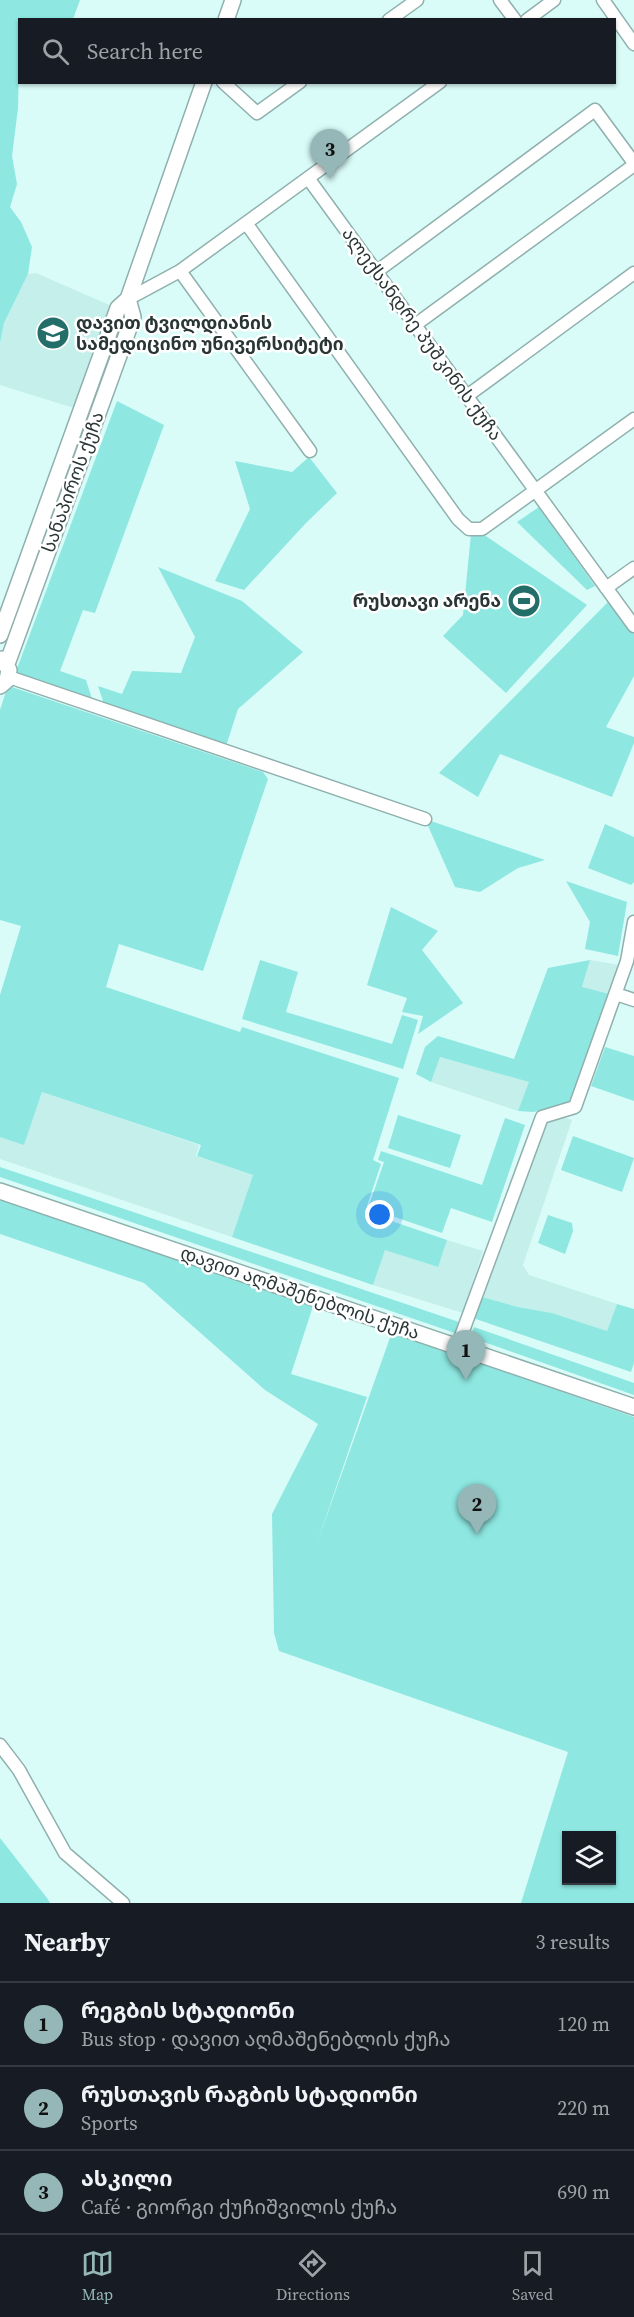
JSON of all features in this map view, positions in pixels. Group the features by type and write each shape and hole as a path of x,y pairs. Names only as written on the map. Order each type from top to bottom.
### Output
{"main road":[{"path":"227,18 233,0"},
{"name":"სანაპიროს ქუჩა","path":"0,635 118,308 128,298 203,84"},
{"name":"სანაპიროს ქუჩა","path":"3,677 133,317 128,298"},
{"name":"დავით აღმაშენებლის ქუჩა","path":"0,1191 634,1407"}],"street":[{"path":"392,18 417,0"},
{"path":"500,0 514,18"},
{"path":"530,18 554,0"},
{"path":"603,0 616,18"},
{"path":"616,18 634,44"},
{"path":"225,84 257,113 297,84"},
{"path":"128,298 180,271 437,84"},
{"path":"376,272 595,110 634,164 415,325"},
{"name":"ალექსანდრე პუშკინის ქუჩა","path":"308,178 634,626"},
{"path":"246,223 458,519 469,529 482,529 634,419"},
{"path":"180,271 310,451"},
{"path":"467,396 634,273"},
{"path":"606,588 634,568"},
{"path":"3,677 425,819"},
{"path":"457,1347 542,1117 575,1107 627,961 634,922"},
{"path":"616,994 634,1000"},
{"path":"0,1745 19,1770 64,1853 123,1903"}],"shaded area":[{"path":"0,0 80,0 73,18 18,18 18,108 12,156 17,184 10,207 21,222 32,247 28,274 4,323 0,343"},
{"name":"დავით ტვილდიანის სამედიცინო უნივერსიტეტი","path":"36,273 114,307 77,409 0,385 0,343 4,323 28,274"},
{"path":"117,401 164,425 95,613 83,610 60,671 86,680 93,702 15,674"},
{"path":"309,457 337,493 244,590 215,581 250,509 235,461 292,472"},
{"path":"539,507 595,586 587,590 517,522"},
{"name":"რუსთავი არენა","path":"471,534 483,534 587,605 506,693 443,636 463,615"},
{"path":"158,567 242,601 303,652 238,709 226,746 104,704 98,686 122,694 132,671 181,673 195,637"},
{"path":"608,602 611,602 634,634 634,676 606,727 634,737 634,743 612,797 500,754 478,797 439,773"},
{"path":"12,687 263,772 268,779 203,971 119,944 106,987 240,1032 242,1027 399,1078 373,1160 381,1164 365,1212 447,1240 438,1267 385,1250 373,1285 232,1237 253,1175 197,1156 201,1145 42,1092 24,1145 0,1137 0,995 21,926 0,920 0,710 7,688"},
{"path":"425,819 545,860 518,868 480,892 455,887"},
{"path":"605,824 634,837 634,882 631,885 588,868"},
{"path":"566,881 627,902 618,956 585,949 590,922"},
{"path":"391,907 438,931 422,950 463,1003 418,1034 423,1016 402,1012 407,998 367,985"},
{"path":"260,960 298,972 286,1012 392,1044 402,1015 418,1020 403,1069 242,1019"},
{"path":"590,960 620,965 609,994 582,988"},
{"path":"590,960 582,987 609,994 569,1103 534,1112 518,1111 529,1082 440,1057 431,1082 416,1074 425,1047 438,1036 514,1059 548,968"},
{"path":"605,1047 634,1056 634,1101 591,1086"},
{"path":"440,1057 530,1082 518,1111 431,1082"},
{"path":"42,1092 199,1145 196,1156 253,1175 232,1237 0,1159 0,1137 24,1144"},
{"path":"398,1115 461,1135 450,1168 388,1148"},
{"path":"557,1115 572,1120 523,1265 529,1275 617,1304 607,1331 552,1313 482,1297 547,1118"},
{"path":"505,1118 525,1125 492,1222 451,1208 442,1233 368,1208 384,1162 378,1160 381,1151 482,1185"},
{"path":"573,1136 634,1158 622,1192 561,1170"},
{"path":"0,1167 459,1322 455,1333 0,1177"},
{"path":"0,1197 314,1303 291,1374 367,1397 316,1546 392,1332 634,1417 634,1903 521,1903 568,1752 279,1651 274,1633 272,1514 318,1424 265,1390 144,1283 0,1234"},
{"path":"548,1215 572,1223 573,1231 565,1254 538,1243"},
{"path":"447,1240 483,1251 463,1313 373,1285 385,1249 437,1267"},
{"path":"482,1297 552,1313 607,1331 617,1304 634,1309 634,1363 631,1372 473,1318"},
{"path":"474,1327 634,1383 634,1395 470,1337"},
{"path":"0,1838 47,1898 50,1903 0,1903"}],"place":[{"name":"ასკილი","path":"330,179"},
{"name":"დავით ტვილდიანის სამედიცინო უნივერსიტეტი","path":"53,333"},
{"name":"რუსთავი არენა","path":"524,601"},
{"name":"რეგბის სტადიონი","path":"466,1380"},
{"name":"რუსთავის რაგბის სტადიონი","path":"477,1534"}]}
